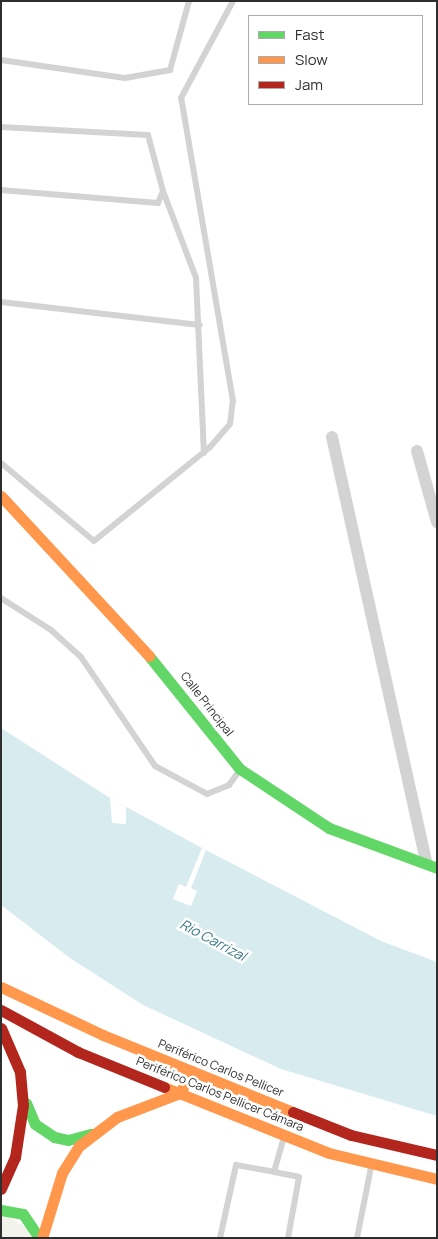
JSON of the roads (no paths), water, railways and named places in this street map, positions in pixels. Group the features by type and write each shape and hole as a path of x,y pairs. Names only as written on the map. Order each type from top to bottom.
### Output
{"main road":[{"name":"Calle Principal","path":"1,496 176,686 240,769 330,828 432,866"},
{"name":"Periférico Carlos Pellicer","path":"1,987 191,1071 351,1135 437,1155"},
{"name":"Periférico Carlos Pellicer Cámara","path":"1,1010 78,1052 284,1135 372,1166 437,1179"},
{"path":"1,1028 23,1084 27,1110 40,1129 68,1140 92,1134 136,1108 180,1093 191,1071"},
{"path":"1,1189 22,1125 23,1084"},
{"path":"40,1238 62,1173 92,1134"},
{"path":"1,1210 23,1214 40,1238"}],"street":[{"path":"332,437 432,866"},
{"path":"417,451 437,522"}],"lane":[{"path":"1,60 125,78 170,70 189,1"},
{"path":"1,463 94,541 204,453 230,424 233,401 181,98 234,1"},
{"path":"1,126 148,135 163,191 196,278 200,325 204,453"},
{"path":"1,190 158,203 163,191"},
{"path":"1,302 200,325"},
{"path":"1,598 81,657 154,766 207,794 229,785 240,769"},
{"path":"274,1172 284,1135"},
{"path":"220,1238 236,1165 299,1177 288,1238"},
{"path":"357,1238 372,1166"}],"water":[{"name":"Rio Carrizal","path":"1,728 110,798 202,848 381,941 437,962 437,1116 281,1069 143,1005 70,958 1,905"}]}
